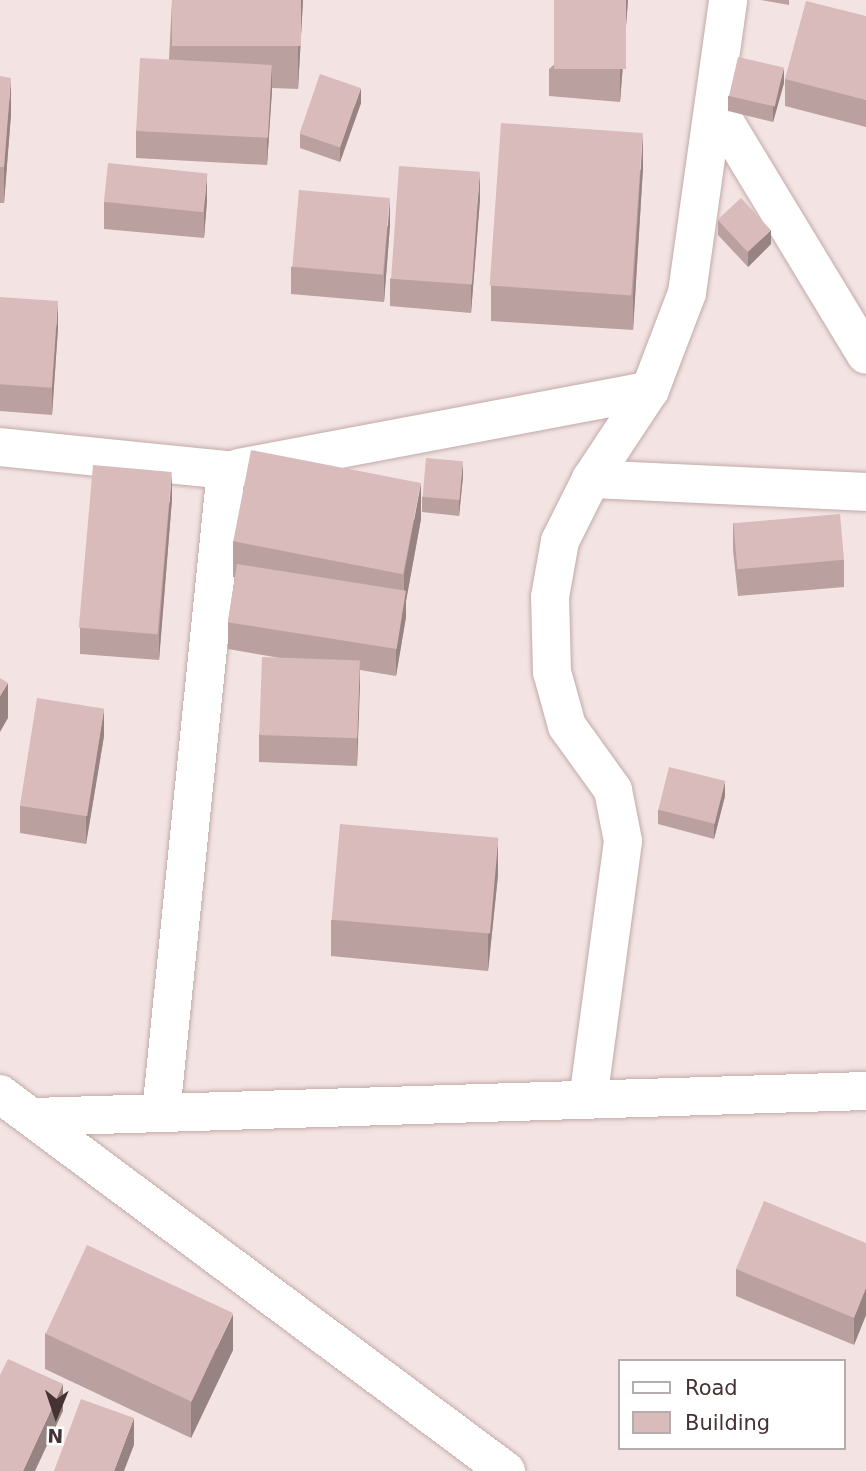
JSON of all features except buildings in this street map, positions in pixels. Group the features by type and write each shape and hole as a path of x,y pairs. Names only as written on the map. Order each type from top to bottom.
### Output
{"street":[{"path":"588,1100 623,841 613,790 568,726 552,672 550,597 560,541 591,479 650,390 687,293 727,0"},
{"path":"714,104 866,355"},
{"path":"0,447 226,470 650,390"},
{"path":"161,1113 226,470"},
{"path":"591,479 866,492"},
{"path":"34,1117 866,1091"},
{"path":"0,1094 506,1471"}]}
